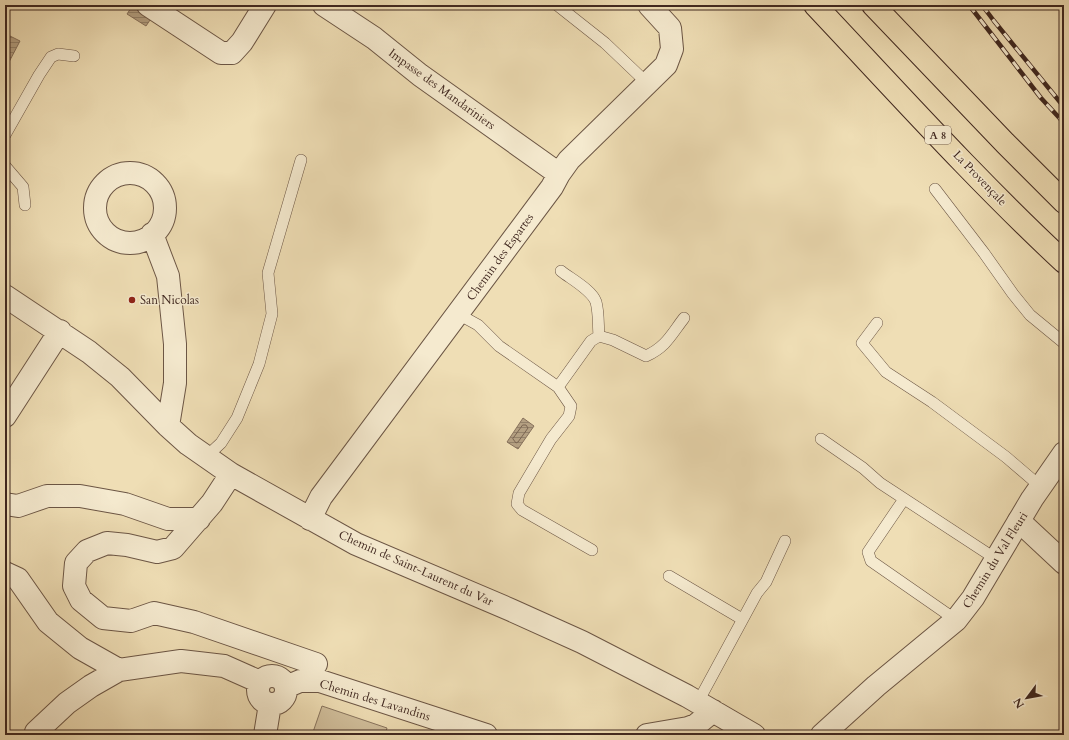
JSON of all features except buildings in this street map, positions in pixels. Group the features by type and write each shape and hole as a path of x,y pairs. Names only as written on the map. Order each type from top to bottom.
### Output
{"highway":[{"name":"La Provençale","path":"815,5 972,171 1064,262"},
{"path":"873,5 1004,143 1064,202"}],"street":[{"path":"148,5 221,53 232,53 242,42 266,5"},
{"name":"Impasse des Mandariniers","path":"324,5 374,38 420,75 559,174"},
{"name":"Chemin des Espartes","path":"310,519 321,497 552,187 569,160 666,65 672,50 670,28 649,5"},
{"path":"152,234 168,276 175,344 175,383 168,426"},
{"name":"Chemin de Saint-Laurent du Var","path":"5,296 89,352 120,377 168,426 206,458 231,474 356,544 582,642 705,706 750,734"},
{"path":"5,416 60,332"},
{"name":"Chemin du Val Fleuri","path":"822,735 876,686 956,620 973,598 1040,487 1064,453"},
{"path":"231,474 212,503 173,548 157,552 127,545 107,543 87,551 76,563 74,586 81,600 103,618 131,620 154,613 194,622 316,664"},
{"path":"5,504 18,506 47,496 80,496 125,504 168,519 199,519"},
{"path":"1019,521 1064,563"},
{"path":"5,573 18,579 48,622 80,648 119,670"},
{"path":"36,735 36,732 67,703 91,686 119,670 181,661 224,666 260,682"},
{"path":"273,676 281,679 286,687 282,700 279,702 270,704 259,696 260,682 264,678 273,676"},
{"name":"Chemin des Lavandins","path":"286,687 300,681 320,681 486,735"},
{"path":"265,735 270,704"},
{"path":"647,735 688,728 696,725 705,706"}],"lane":[{"path":"557,5 605,43 647,83"},
{"path":"5,135 39,74 51,57 58,54 74,56"},
{"path":"206,458 221,443 237,418 259,364 272,314 268,273 300,160"},
{"path":"5,166 24,187 25,205"},
{"path":"935,189 1030,315 1064,343"},
{"path":"561,271 591,293 596,301 599,336"},
{"path":"458,314 478,325 499,346 558,387 571,406 569,416 551,439 519,493 517,504 522,510 592,550"},
{"path":"558,387 591,341 599,336 613,340 646,356 664,346 684,318"},
{"path":"877,323 862,343 886,372 932,402 1000,452 1040,487"},
{"path":"821,439 904,499 996,559"},
{"path":"904,499 868,552 871,561 956,620"},
{"path":"705,706 742,618 757,593 766,582 785,541"},
{"path":"669,576 742,618"}],"shaded area":[{"path":"322,706 387,728 385,735 312,735"}],"water":[{"path":"133,5 152,17 146,26 127,14"},
{"path":"6,34 20,41 9,62 5,59"},
{"path":"523,418 534,426 518,449 507,442"}],"railway":[{"path":"969,5 1041,98 1064,123"},
{"path":"982,5 1064,107"}],"place":[{"name":"San Nicolas","path":"132,300"}]}
